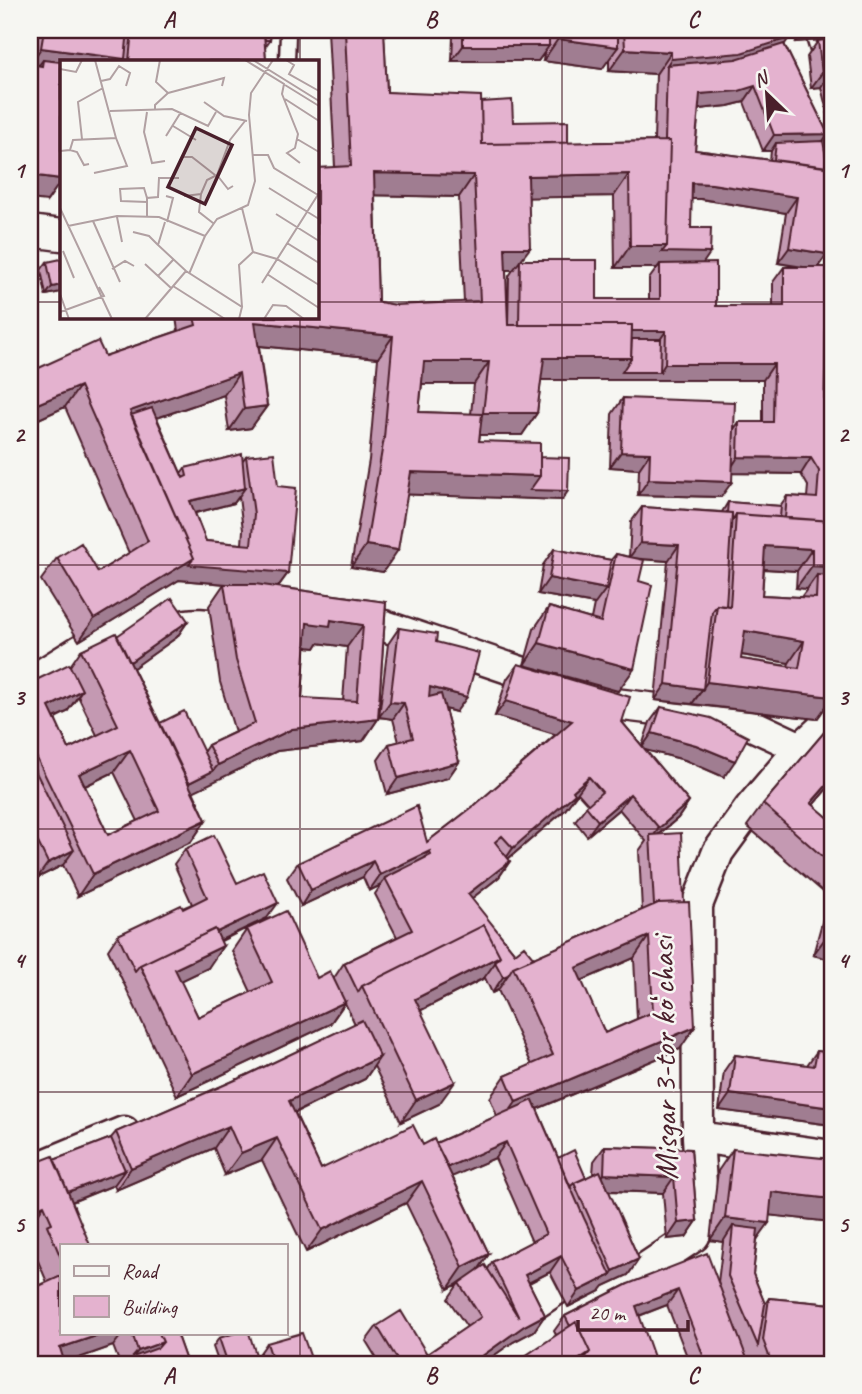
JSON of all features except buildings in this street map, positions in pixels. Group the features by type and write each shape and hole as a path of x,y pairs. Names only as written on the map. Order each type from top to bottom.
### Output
{"street":[{"path":"787,30 790,49 817,116 830,161 832,208"},
{"path":"821,380 832,214"},
{"path":"30,231 60,235"},
{"path":"30,682 166,597 181,592 278,602"},
{"path":"319,607 333,608 615,704 739,719 801,748"},
{"name":"Misgar 3-tor koʻchasi","path":"503,1364 698,1247 701,1223 697,905 718,852 750,807 801,748 830,725 832,692"},
{"path":"30,1171 124,1132"},
{"path":"698,1138 832,1156"}],"lane":[{"path":"287,60 290,30"}]}
